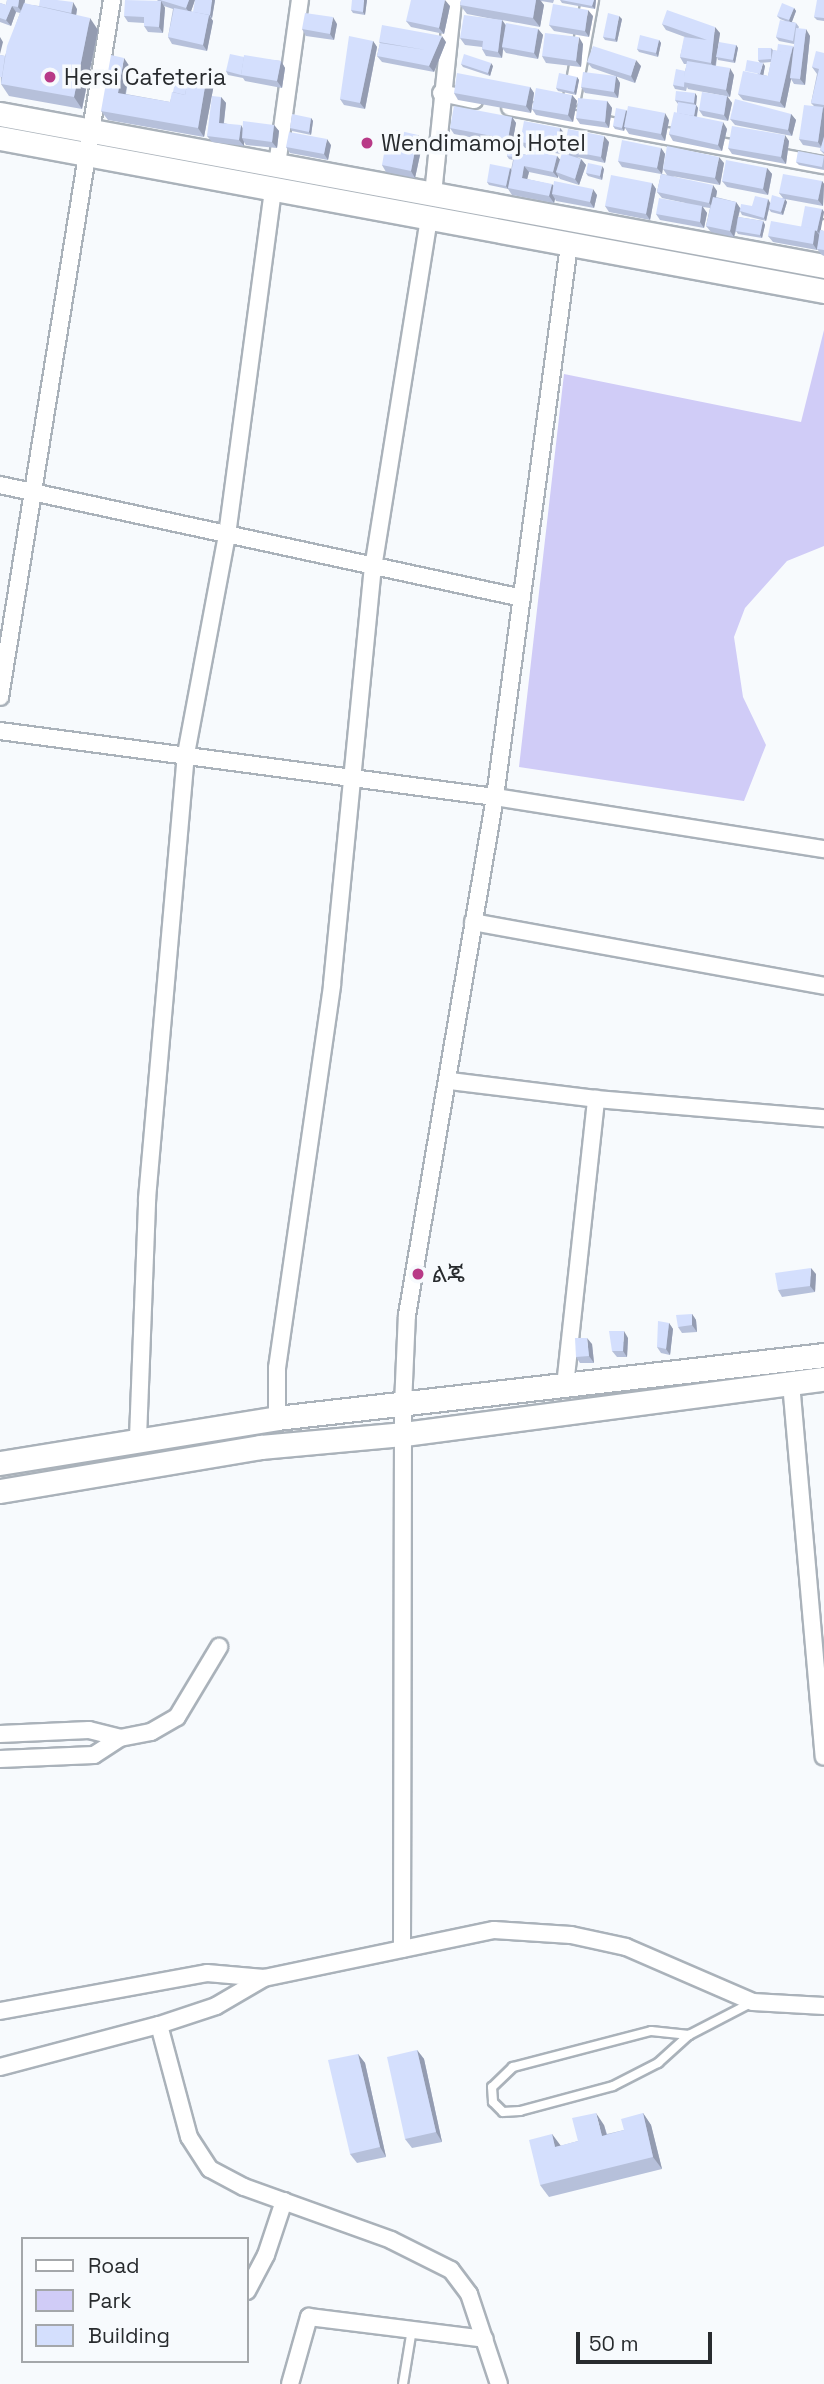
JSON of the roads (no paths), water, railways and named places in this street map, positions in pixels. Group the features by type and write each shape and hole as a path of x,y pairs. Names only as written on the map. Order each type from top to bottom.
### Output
{"main road":[{"path":"0,114 820,265"},
{"path":"0,138 429,220 824,291"},
{"path":"0,1463 138,1438 277,1418 824,1355"},
{"path":"0,1491 261,1447 404,1434 824,1379"}],"street":[{"path":"0,697 112,0"},
{"path":"277,165 300,0"},
{"path":"433,194 441,93 453,0"},
{"path":"569,118 590,0"},
{"path":"441,93 824,165"},
{"path":"138,1438 147,1199 186,754 227,534 273,190"},
{"path":"277,1418 276,1368 327,1022 354,777 373,568 429,220"},
{"path":"402,1949 403,1405 407,1315 450,1081 495,797 569,245"},
{"path":"0,485 373,568 522,598"},
{"path":"0,731 495,797 824,849"},
{"path":"474,922 649,957 824,986"},
{"path":"450,1081 596,1099 824,1118"},
{"path":"565,1385 596,1099"},
{"path":"791,1383 821,1686 824,1757"},
{"path":"0,1759 94,1755 120,1738 151,1732 177,1717 219,1647"},
{"path":"0,1734 89,1730 120,1738"},
{"path":"0,2011 206,1973 264,1978 494,1930 570,1935 626,1947 753,2002 824,2006"},
{"path":"0,2067 159,2025 216,2006 264,1978"},
{"path":"159,2025 189,2137 210,2169 284,2202 391,2240 451,2270 469,2294 499,2384"},
{"path":"248,2289 266,2255 284,2202"},
{"path":"290,2384 309,2317 485,2339"}],"lane":[{"path":"820,265 824,224"},
{"path":"689,2035 651,2031 513,2067 492,2087 493,2102 503,2112 520,2112 613,2086 658,2063 689,2035 753,2002"},
{"path":"403,2384 412,2329"}],"place":[{"name":"Hersi Cafeteria","path":"50,77"},
{"name":"Wendimamoj Hotel","path":"367,143"},
{"name":"ልጄ","path":"418,1274"}]}
